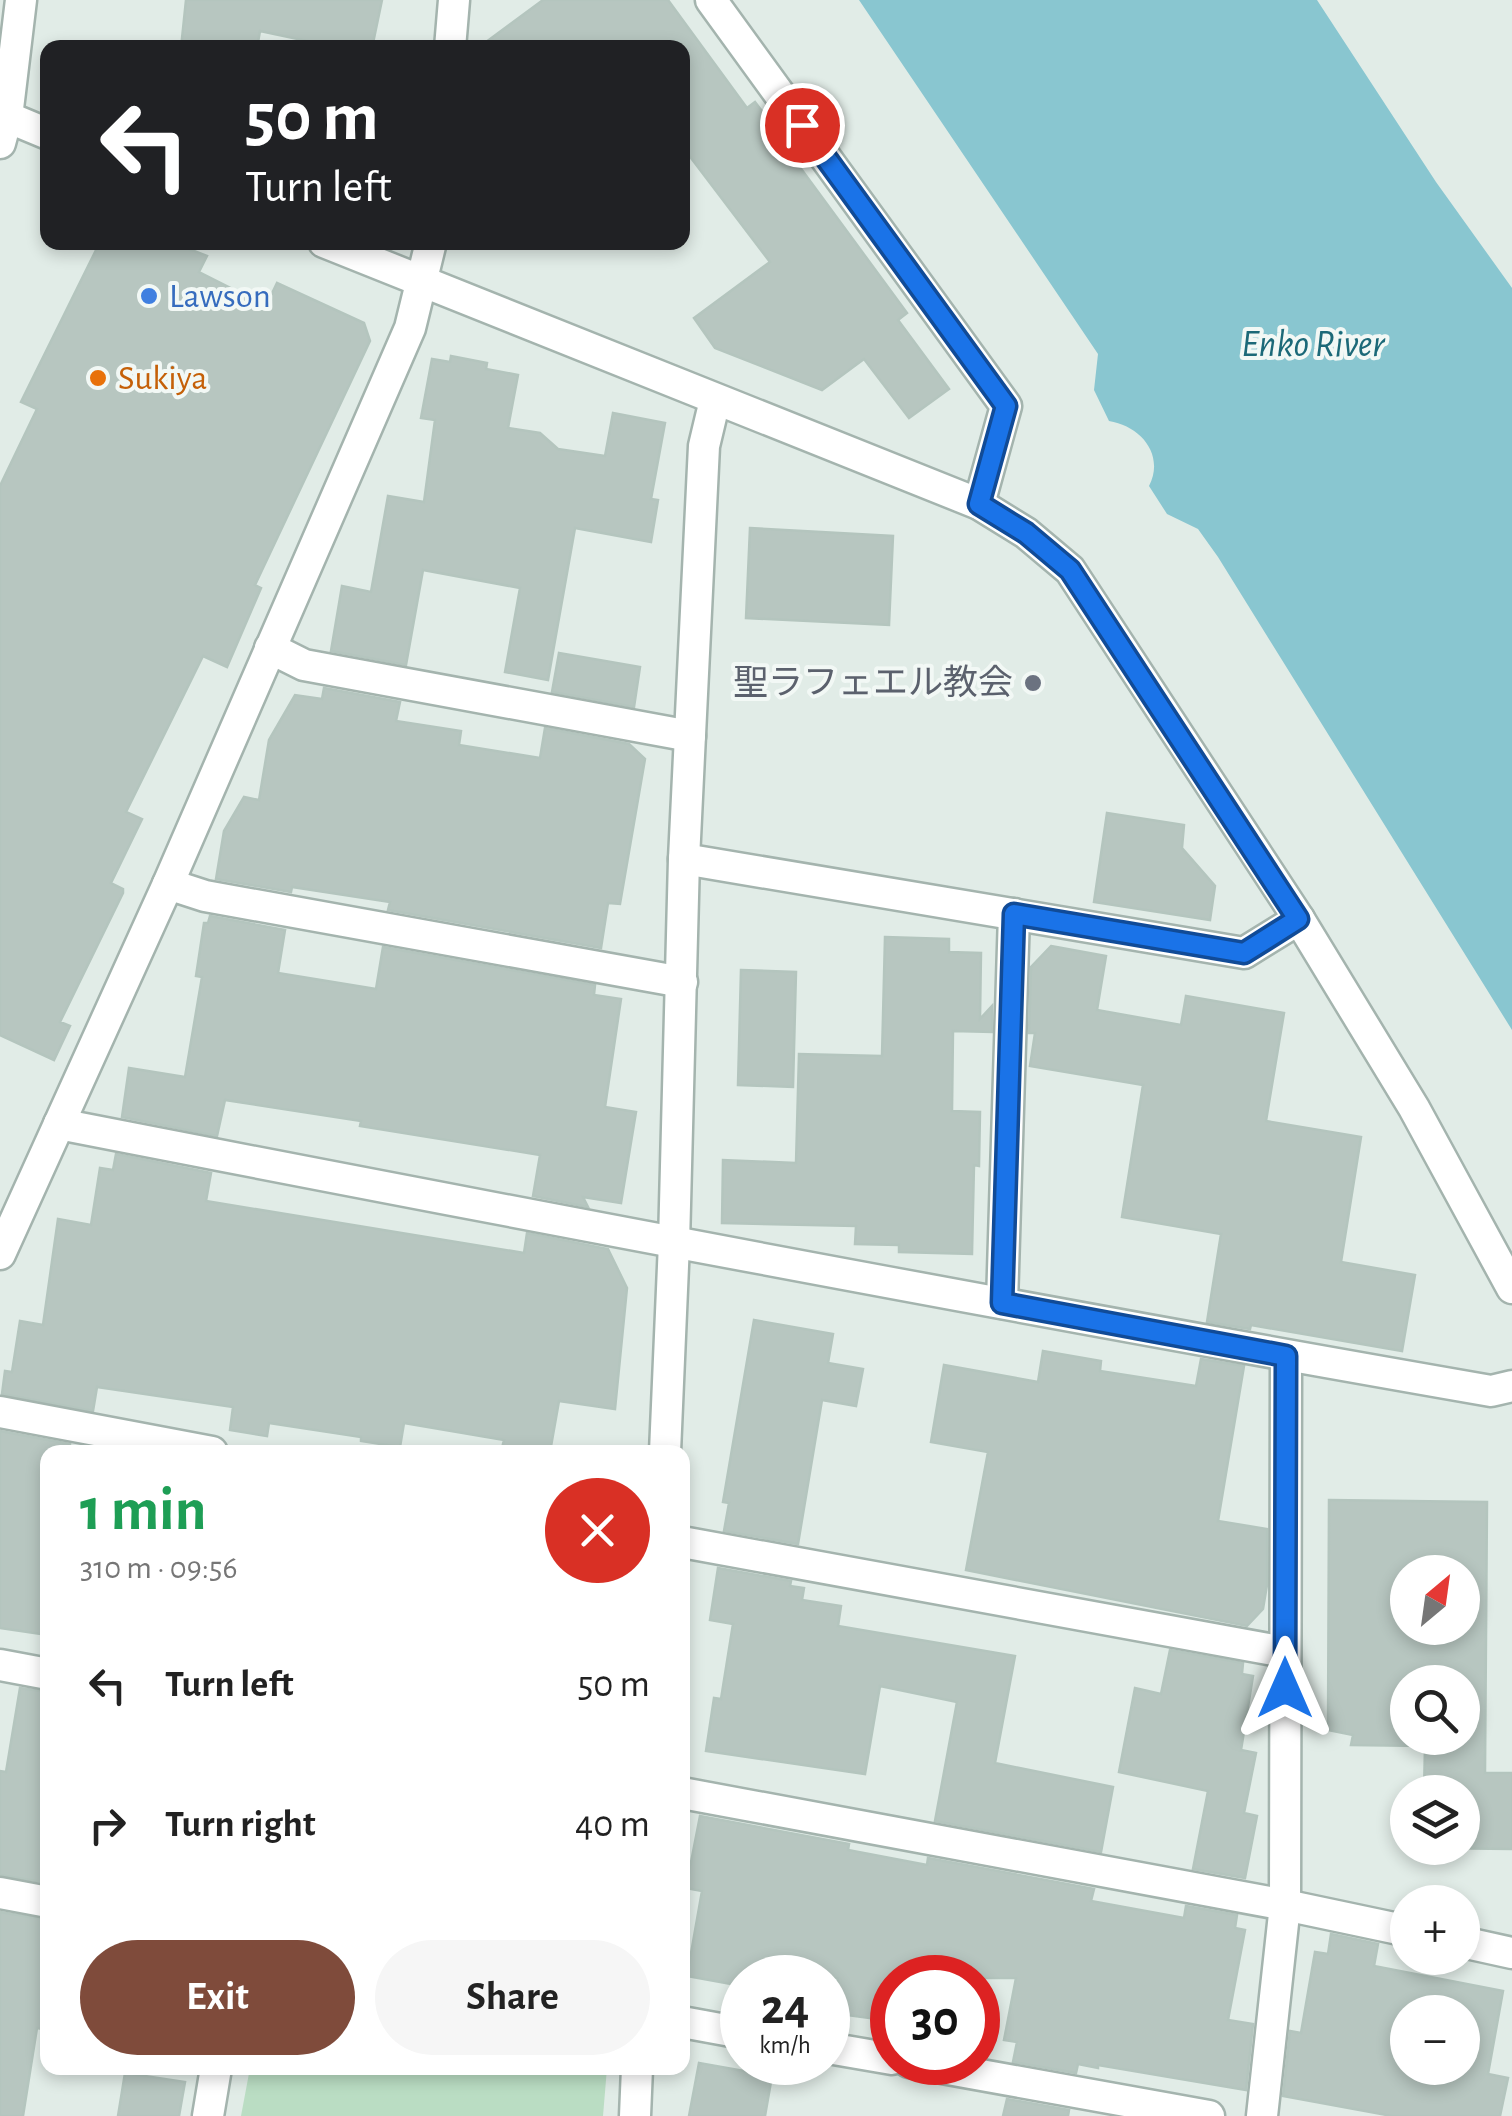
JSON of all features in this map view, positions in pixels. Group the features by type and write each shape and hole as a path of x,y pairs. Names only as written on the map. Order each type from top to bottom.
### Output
{"street":[{"path":"21,0 2,125 40,132"},
{"path":"451,40 454,0"},
{"path":"712,0 1006,406 979,504"},
{"path":"344,250 979,504 1026,533 1070,570 1298,919 1414,1108 1512,1288"},
{"path":"0,1254 168,884 410,328 429,250"},
{"path":"664,1445 684,859 704,446 715,400"},
{"path":"270,648 304,665 690,736"},
{"path":"684,859 1244,953 1298,919"},
{"path":"168,884 204,896 682,982"},
{"path":"1002,1303 1014,914"},
{"path":"59,1124 674,1244 1286,1356 1491,1391 1512,1386"},
{"path":"1262,2116 1285,1905 1286,1356"},
{"path":"0,1412 175,1445"},
{"path":"690,1543 1285,1652"},
{"path":"0,1665 40,1672"},
{"path":"690,1794 1390,1927"},
{"path":"0,1893 40,1900"},
{"path":"1480,1946 1512,1953"},
{"path":"690,2023 720,2029"},
{"path":"208,2116 215,2075"},
{"path":"635,2116 637,2075"},
{"path":"1000,2078 1209,2116"}],"green space":[{"path":"249,2075 606,2075 603,2116 241,2116"}],"water":[{"name":"Enko River","path":"859,0 1317,0 1436,182 1512,288 1512,1030 1218,557 1198,529 1167,514 1149,486 1154,463 1147,444 1131,429 1109,421 1094,390 1098,354"}],"building":[{"path":"186,0 382,0 374,40 302,40 260,31 258,40 182,40"},
{"path":"543,0 668,0 747,108 755,102 791,149 788,151 907,313 898,320 949,389 909,418 864,359 822,390 715,348 694,318 770,262 690,157 690,40 489,40"},
{"path":"96,250 192,250 207,256 199,272 266,306 277,283 364,323 370,341 255,585 261,588 227,667 203,656 126,812 142,819 111,883 123,889 123,893 60,1022 70,1026 54,1060 0,1035 0,486 37,409 21,402"},
{"path":"451,356 487,363 486,369 518,375 508,428 540,433 558,449 605,456 613,413 665,423 651,499 658,500 651,542 575,528 548,680 505,672 520,588 423,570 406,665 331,651 342,586 371,592 388,496 424,502 435,420 421,418 432,359 450,362"},
{"path":"750,528 893,536 889,625 746,618"},
{"path":"559,653 640,667 634,707 552,692"},
{"path":"324,688 400,702 396,721 461,731 459,745 540,758 545,728 629,744 645,759 620,904 608,903 601,948 388,910 390,902 292,887 291,892 216,879 224,831 244,797 259,800 269,740 295,695 322,699"},
{"path":"1107,813 1184,825 1182,848 1215,886 1210,920 1094,902"},
{"path":"210,916 285,930 278,973 376,989 383,947 595,985 594,995 621,999 605,1107 636,1112 621,1203 583,1197 588,1207 533,1196 540,1155 360,1126 361,1121 225,1100 217,1136 122,1117 129,1068 185,1077 202,977 196,976 204,923 208,923"},
{"path":"885,937 949,939 949,952 981,953 980,1019 992,1006 992,1032 953,1031 952,1111 980,1112 979,1166 974,1165 972,1254 899,1252 899,1245 855,1244 856,1226 722,1223 723,1160 796,1163 799,1054 882,1056"},
{"path":"1051,946 1106,956 1097,1010 1181,1025 1186,996 1284,1013 1266,1121 1361,1137 1341,1262 1415,1275 1402,1351 1251,1325 1250,1329 1207,1322 1221,1234 1122,1217 1143,1085 1030,1066 1035,1033 1029,1033 1031,967"},
{"path":"741,970 796,972 793,1087 738,1085"},
{"path":"116,1154 211,1173 206,1201 524,1253 527,1233 608,1249 627,1288 615,1409 559,1401 551,1445 503,1445 504,1440 404,1423 400,1445 387,1445 361,1441 361,1437 269,1423 267,1436 230,1430 233,1407 97,1387 93,1411 2,1394 5,1371 12,1372 20,1321 43,1325 58,1219 91,1225 100,1168 113,1170"},
{"path":"754,1320 833,1334 828,1363 863,1369 856,1406 822,1400 798,1544 724,1531 729,1503 723,1502"},
{"path":"1043,1351 1101,1361 1100,1371 1196,1386 1201,1359 1244,1366 1218,1521 1267,1529 1263,1609 1247,1626 966,1570 988,1452 931,1442 944,1365 1038,1382"},
{"path":"0,1431 70,1444 40,1445 40,1634 0,1628"},
{"path":"1329,1500 1487,1502 1485,1773 1512,1773 1512,1849 1480,1849 1480,1775 1424,1775 1425,1755 1480,1755 1480,1665 1390,1665 1390,1746 1351,1745 1353,1735 1328,1730"},
{"path":"718,1568 791,1581 790,1586 804,1588 802,1600 841,1606 838,1626 1015,1656 995,1763 1113,1787 1101,1852 935,1821 957,1702 880,1686 865,1774 706,1751 714,1698 721,1699 733,1624 710,1620"},
{"path":"1170,1650 1243,1663 1242,1674 1253,1676 1241,1750 1256,1753 1244,1813 1257,1816 1245,1878 1193,1869 1208,1791 1119,1772 1135,1688 1161,1694"},
{"path":"20,1688 40,1691 40,1882 0,1875 0,1771 6,1772"},
{"path":"700,1816 849,1844 848,1850 927,1865 928,1858 1094,1889 1091,1901 1184,1918 1186,1906 1237,1915 1235,1928 1245,1930 1228,2020 1253,2024 1246,2090 1098,2065 1078,2064 1076,2073 1013,2062 1017,2042 1004,2040 1016,1978 1000,1978 1000,1955 870,1955 870,2018 850,2015 850,1955 720,1955 720,1982 690,1977 702,1891 690,1889"},
{"path":"0,1912 40,1919 40,2029 37,2028 23,2116 0,2116"},
{"path":"1331,1934 1378,1944 1374,1966 1390,1969 1390,1975 1420,1975 1503,1991 1488,2074 1508,2078 1500,2116 1392,2116 1283,2096 1290,2031 1301,2033 1315,1952 1328,1954"},
{"path":"699,2063 720,2067 720,2085 770,2085 765,2116 689,2116"},
{"path":"125,2075 185,2082 179,2116 118,2116"},
{"path":"1007,2099 1069,2110 1068,2116 1003,2116"}],"place":[{"name":"Lawson","path":"149,296"},
{"name":"Sukiya","path":"98,378"},
{"name":"聖ラフェエル教会","path":"1033,683"}],"route":[{"path":"802,125 1006,406 979,504 1026,533 1070,570 1298,919 1244,953 1014,914 1002,1303 1286,1356 1285,1688"}]}
